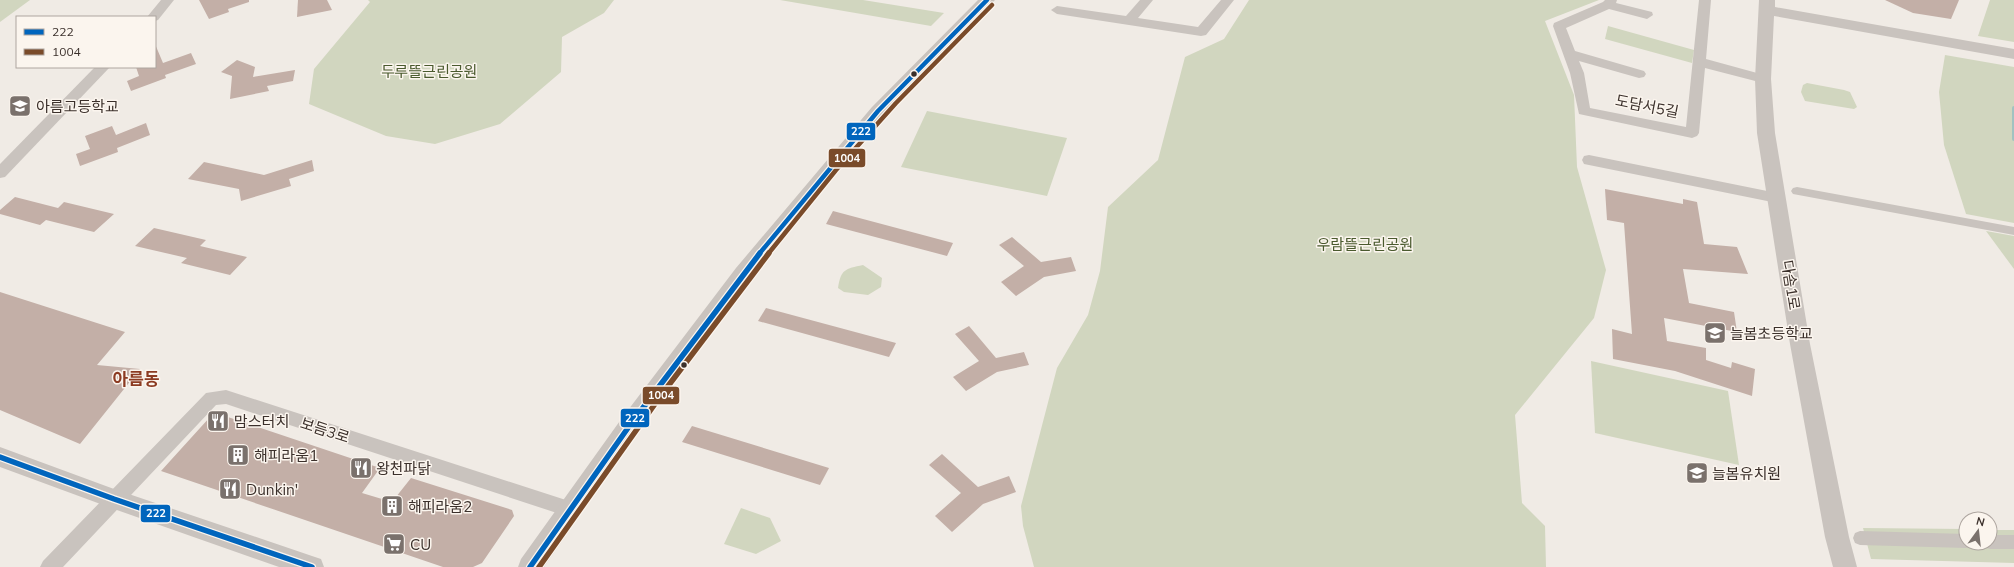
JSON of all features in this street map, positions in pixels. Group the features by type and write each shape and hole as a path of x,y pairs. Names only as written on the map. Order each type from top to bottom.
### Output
{"street":[{"path":"153,16 168,0"},
{"path":"530,567 572,510 630,425 743,273 878,111 987,0"},
{"path":"1066,0 1057,10 1201,32 1228,0"},
{"path":"1129,21 1147,0"},
{"name":"도담서5길","path":"1647,15 1610,2 1559,26 1577,73 1584,111 1692,133 1705,0"},
{"path":"1767,5 2006,52"},
{"name":"다솜1로","path":"1767,5 1763,79 1766,133 1800,344 1837,537 1845,567"},
{"name":"도담서5길","path":"1570,54 1639,74"},
{"path":"1699,62 1763,79"},
{"path":"0,173 102,68"},
{"path":"1589,160 1777,198"},
{"path":"1797,191 2014,231"},
{"name":"보듬3로","path":"50,567 212,398 226,397 572,510"},
{"path":"0,457 114,499 312,567"},
{"path":"1860,538 1958,541"},
{"path":"1998,542 2014,542"}],"green space":[{"path":"0,0 30,0 0,22"},
{"name":"두루뜰근린공원","path":"368,0 614,0 604,13 562,37 561,72 500,124 435,144 386,136 309,104 314,69 370,2"},
{"path":"780,0 863,0 944,13 931,26"},
{"name":"우람뜰근린공원","path":"1249,0 1599,0 1545,21 1574,95 1577,167 1606,270 1594,318 1515,415 1522,503 1545,526 1546,567 1034,567 1023,526 1021,506 1057,368 1088,315 1100,271 1108,207 1158,160 1185,57 1224,39"},
{"path":"1990,0 2014,0 2014,42 1978,36"},
{"path":"1608,26 1694,50 1692,63 1605,39"},
{"path":"1945,55 2014,67 2014,223 1966,214 1944,145 1939,92"},
{"path":"1807,83 1850,92 1857,107 1854,109 1805,101 1801,92 1803,85"},
{"path":"927,111 1067,138 1047,196 901,167"},
{"path":"1986,231 2014,236 2014,269"},
{"path":"863,265 882,278 881,287 868,295 844,292 838,288 842,273 848,269"},
{"path":"1591,361 1728,391 1739,465 1595,433"},
{"path":"741,508 770,518 781,541 756,554 724,544"},
{"path":"1863,528 1958,529 1958,551 1998,551 1998,530 2014,530 2014,563 1871,559"}],"building":[{"path":"199,0 249,0 249,2 228,9 229,12 209,19"},
{"path":"298,0 327,0 332,10 297,17"},
{"path":"1885,0 1959,0 1951,19 1913,13"},
{"path":"156,46 163,63 191,53 196,64 165,75 166,78 131,91 127,81 139,76 136,68 156,68"},
{"path":"237,60 255,67 253,77 295,70 293,81 267,86 269,91 230,99 232,76 221,72"},
{"path":"146,123 150,135 117,148 118,152 80,166 76,154 90,149 85,136 112,126 116,135"},
{"path":"312,160 314,171 289,179 291,186 241,201 239,189 188,179 204,162 264,175"},
{"name":"늘봄초등학교","path":"1605,189 1683,204 1683,199 1697,202 1704,244 1737,247 1748,274 1683,269 1689,303 1734,312 1737,332 1664,318 1667,341 1706,348 1706,360 1731,368 1732,362 1755,369 1752,396 1675,371 1613,359 1612,329 1632,334 1624,223 1607,220"},
{"path":"15,197 58,208 64,202 114,214 94,232 46,220 40,225 0,214 0,210"},
{"path":"833,211 953,243 947,256 826,224"},
{"path":"154,228 206,240 200,246 247,257 230,275 181,263 187,258 135,246"},
{"path":"1012,237 1041,262 1071,257 1076,271 1044,277 1016,296 1001,282 1024,266 999,245"},
{"path":"0,292 125,332 97,365 140,369 80,444 0,410"},
{"path":"766,308 896,343 889,357 758,321"},
{"path":"969,326 996,358 1024,352 1029,365 997,372 966,391 953,377 979,361 955,334"},
{"name":"해피라움2","path":"219,414 380,468 362,493 392,502 411,478 512,510 514,516 482,563 473,567 443,567 161,471 210,417"},
{"path":"692,426 829,468 820,485 682,442"},
{"path":"942,454 978,487 1009,476 1016,492 983,504 952,532 935,516 961,493 929,465"}],"waterway":[{"path":"2014,108 2014,139"}],"transit line":[{"name":"222","path":"530,567 630,425 743,273 878,111 987,0"},
{"name":"1004","path":"539,567 662,394 747,280 791,225 836,170 896,103 992,5"},
{"name":"222","path":"0,457 114,499 312,567"}],"place":[{"name":"아름고등학교","path":"20,106"},
{"name":"늘봄초등학교","path":"1715,333"},
{"name":"맘스터치","path":"218,421"},
{"name":"해피라움1","path":"238,455"},
{"name":"왕천파닭","path":"361,468"},
{"name":"늘봄유치원","path":"1697,473"},
{"name":"Dunkin'","path":"230,489"},
{"name":"해피라움2","path":"392,506"},
{"name":"CU","path":"394,544"}],"district":[{"name":"아름동","path":"136,378"}]}
